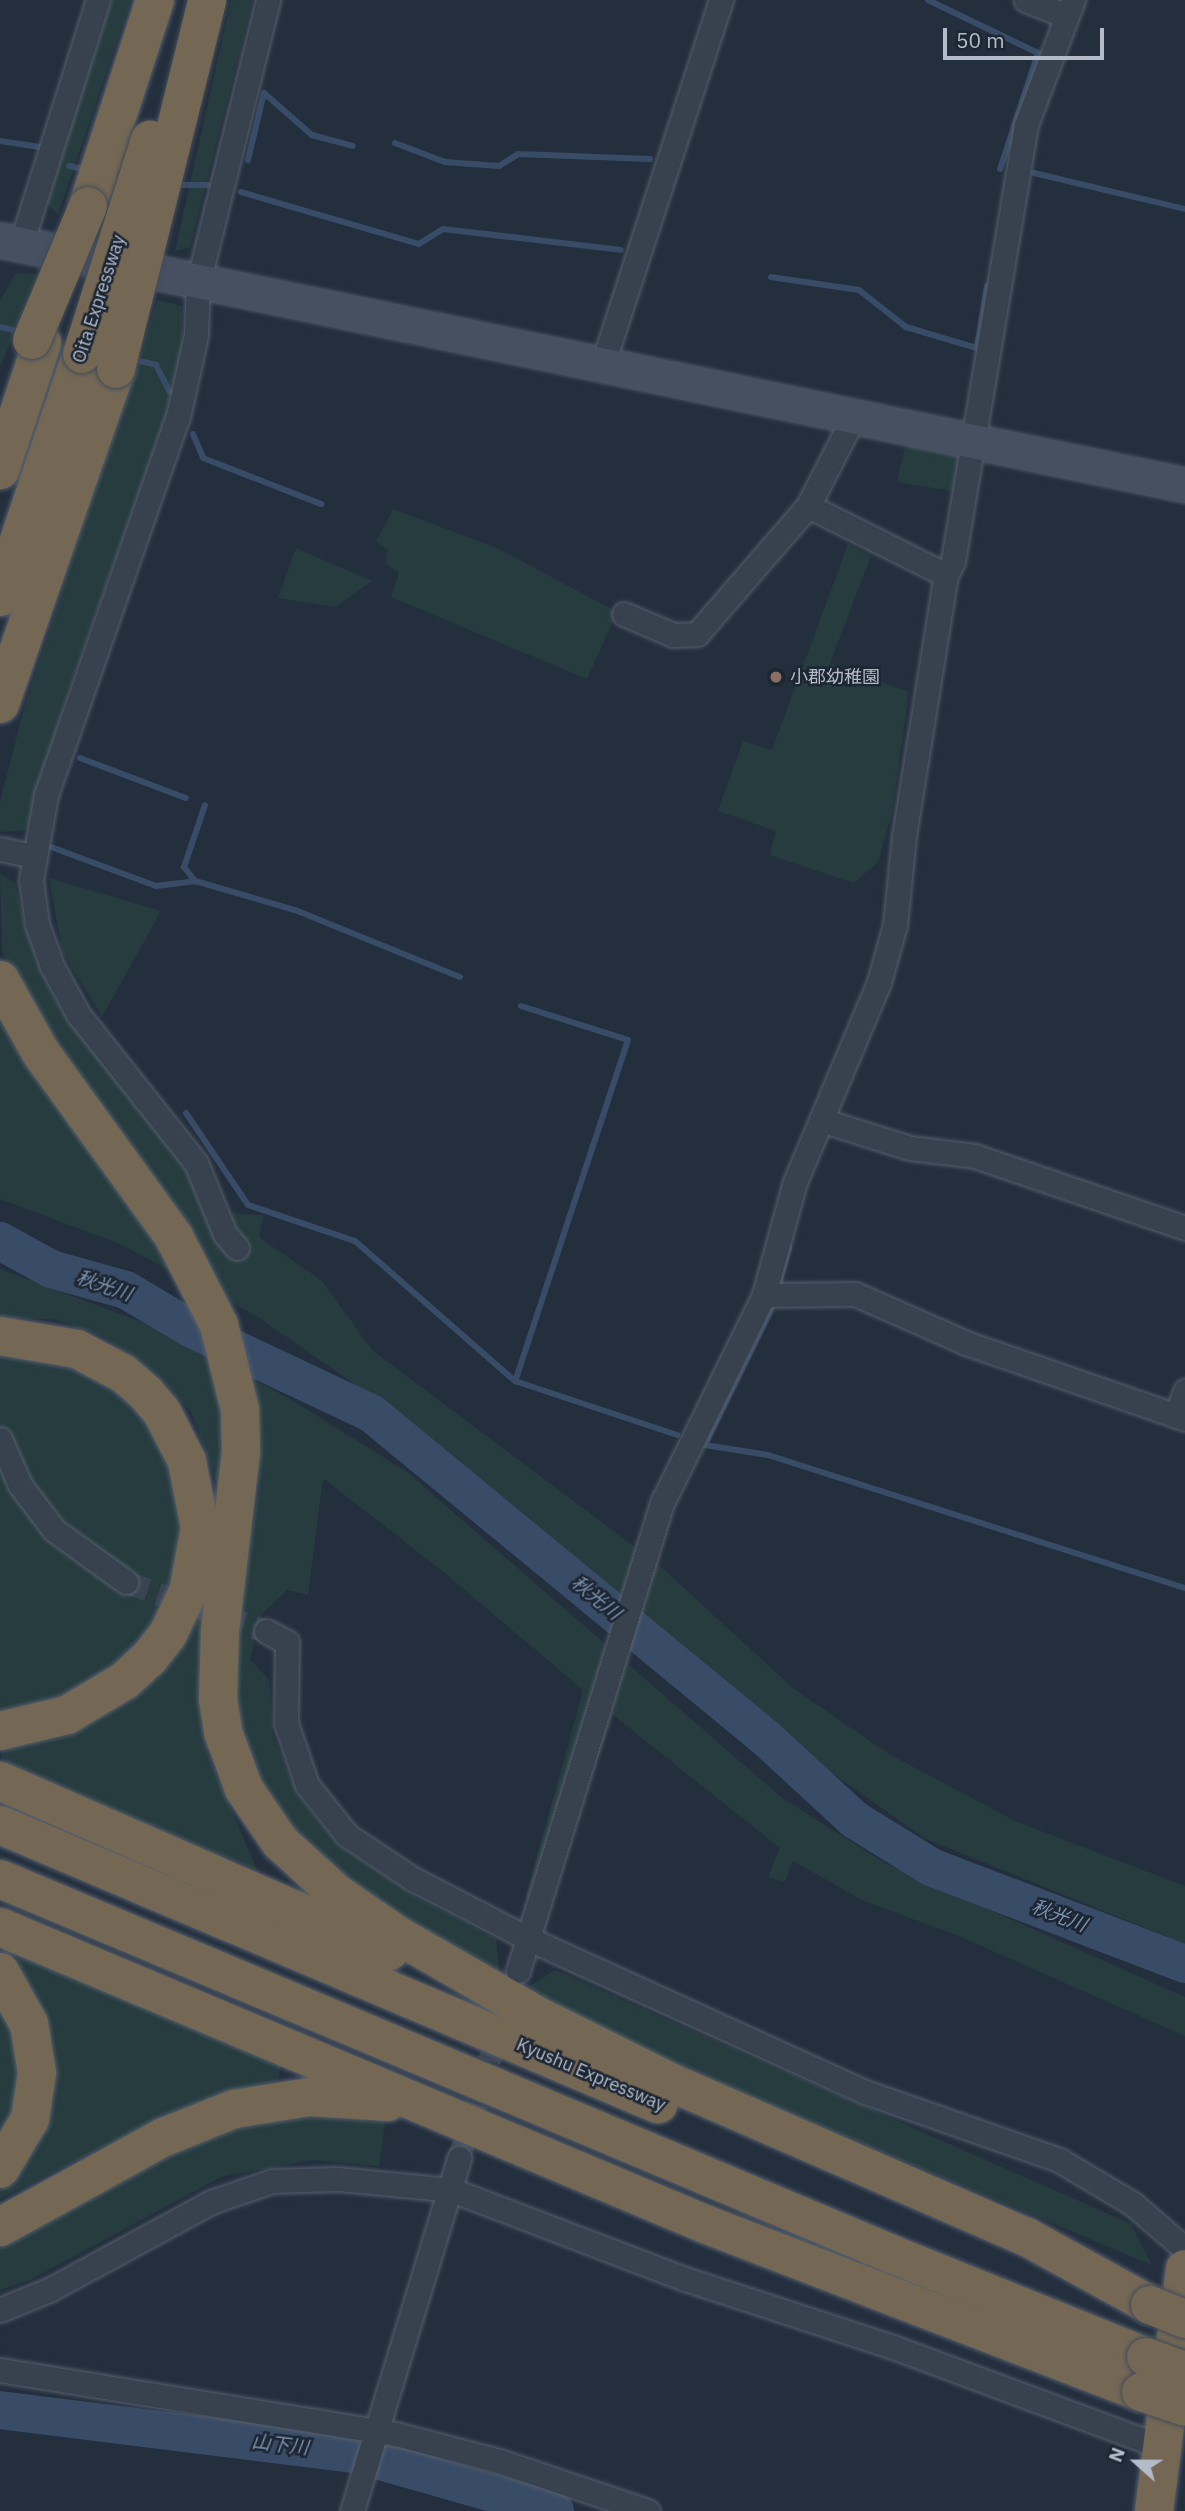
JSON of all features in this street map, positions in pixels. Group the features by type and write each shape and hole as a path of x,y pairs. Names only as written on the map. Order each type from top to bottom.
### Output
{"highway":[{"path":"0,430 37,342 88,206 155,0"},
{"name":"Oita Expressway","path":"0,597 99,362 194,0"},
{"path":"0,719 99,362 207,0"},
{"path":"0,470 37,342"},
{"path":"0,704 26,631"},
{"path":"0,980 41,1053 150,1200 191,1265 219,1325 240,1410 240,1482 218,1668 223,1732 244,1789 280,1842 336,1893 397,1935 536,2015"},
{"path":"0,1336 28,1337 77,1349 124,1374 145,1392 162,1412 187,1461 200,1528 188,1592 168,1633 149,1658 124,1681 67,1715 0,1731"},
{"path":"0,1781 536,2015 671,2083 1027,2237 1150,2305"},
{"name":"Kyushu Expressway","path":"0,1825 906,2208 1185,2319"},
{"path":"0,1879 855,2239 1144,2374 1185,2407"},
{"path":"0,1927 460,2139 780,2254 1144,2374 1185,2371"},
{"path":"0,1972 29,2024 37,2073 30,2119 0,2169"},
{"path":"0,2227 164,2137 234,2109 271,2100 359,2098 421,2108 460,2139"},
{"path":"1154,2511 1172,2449 1185,2269"}],"street":[{"path":"99,0 11,242 198,283 603,363 1185,485"},
{"path":"237,1248 221,1225 197,1163 78,1014 52,966 37,924 31,880 33,856 46,795 178,417 196,335 198,283 268,0"},
{"path":"603,363 721,0"},
{"path":"518,1971 637,1579 674,1474 764,1295 795,1182 879,982 895,925 904,836 946,575 953,562 1026,125 1070,8 1026,0"},
{"path":"624,614 673,635 697,634 808,506 854,416"},
{"path":"808,506 946,575"},
{"path":"0,849 33,856"},
{"path":"821,1120 910,1148 975,1156 1185,1228"},
{"path":"764,1295 855,1294 966,1343 1181,1417 1185,1391"},
{"path":"0,1439 20,1485 54,1530 126,1582"},
{"path":"266,1631 287,1642 286,1723 307,1785 347,1835 413,1879 527,1938 865,2092 1059,2160 1133,2204 1185,2249"},
{"path":"353,2509 452,2190 460,2139"},
{"path":"0,2310 51,2289 211,2202 272,2181 338,2179 452,2190 685,2278 892,2347 1172,2449"},
{"path":"0,2370 375,2438 396,2434 499,2461 648,2511"}],"green space":[{"path":"112,0 131,0 58,215 47,203"},
{"path":"231,0 253,0 190,247 175,251"},
{"path":"16,273 39,274 0,367 0,301"},
{"path":"157,300 182,306 182,354 166,416 67,694 27,830 0,832 0,802 24,708"},
{"path":"907,439 957,450 964,463 958,492 897,482"},
{"path":"393,509 497,548 617,612 587,679 391,597 399,573 385,563 388,550 376,542"},
{"path":"848,544 871,556 830,663 909,692 892,813 878,862 854,883 770,855 776,831 718,811 743,741 772,750"},
{"path":"296,548 372,581 335,607 278,598"},
{"path":"0,874 15,883 26,930 53,996 186,1168 203,1212 264,1215 259,1237 322,1281 372,1350 659,1565 794,1689 889,1754 1015,1821 1185,1886 1185,1944 926,1839 829,1771 426,1434 255,1315 120,1244 0,1199 0,1019 10,1039 118,1182 2,952"},
{"path":"49,878 161,911 102,1017 62,951"},
{"path":"0,1269 147,1324 290,1399 407,1472 782,1798 885,1863 1185,1997 1185,2036 959,1936 862,1900 793,1861 785,1882 768,1877 780,1848 613,1715 542,1917 526,1896 583,1690 446,1574 323,1478 308,1595 287,1590 261,1615 250,1659 269,1680 273,1735 298,1796 339,1845 414,1896 496,1939 500,1976 361,1895 264,1801 240,1737 229,1661 259,1488 255,1427 229,1453 218,1486 191,1412 156,1374 102,1336 54,1319 0,1318"},
{"path":"26,1354 93,1374 140,1411 167,1459 184,1511 178,1562 163,1610 132,1653 84,1688 23,1712 0,1713 0,1356"},
{"path":"212,1585 200,1686 208,1754 257,1870 0,1765 3,1750 71,1735 128,1699"},
{"path":"21,1953 281,2063 278,2081 177,2110 0,2199 0,2190 38,2146 55,2092 45,2021 14,1966"},
{"path":"555,1970 1131,2224 1152,2265 648,2054 528,1987"},
{"path":"0,2001 19,2045 19,2094 0,2147"},
{"path":"302,2116 385,2123 379,2166 312,2160 221,2177 30,2280 0,2290 0,2248 86,2197 218,2133"}],"waterway":[{"path":"928,0 1038,53 1000,169"},
{"path":"248,160 264,93 312,135 353,146"},
{"path":"0,141 40,147"},
{"path":"395,143 445,162 499,166 518,154 650,159"},
{"path":"69,166 88,170"},
{"path":"1034,173 1185,209"},
{"path":"174,185 208,185"},
{"path":"241,192 419,244 443,229 621,250"},
{"path":"771,277 859,290 906,327 977,348 987,286"},
{"path":"0,327 22,332"},
{"path":"131,359 156,365 170,392"},
{"path":"193,434 203,458 321,504"},
{"path":"80,758 186,798"},
{"path":"195,881 184,867 205,805"},
{"path":"51,847 156,886 195,881 295,910 460,977"},
{"path":"521,1006 628,1040 515,1381 677,1435"},
{"path":"186,1113 248,1205 355,1241 515,1381"},
{"name":"秋光川","path":"0,1241 51,1269 126,1290 190,1328 371,1413 766,1738 855,1820 931,1867 1185,1964"},
{"path":"779,1283 789,1247"},
{"path":"771,1310 705,1445 768,1455 1185,1588"},
{"name":"山下川","path":"0,2410 359,2455 555,2511"}],"tunnel":[{"path":"126,1582 266,1631"},
{"path":"459,2158 500,2027"}],"place":[{"name":"小郡幼稚園","path":"776,677"}]}
